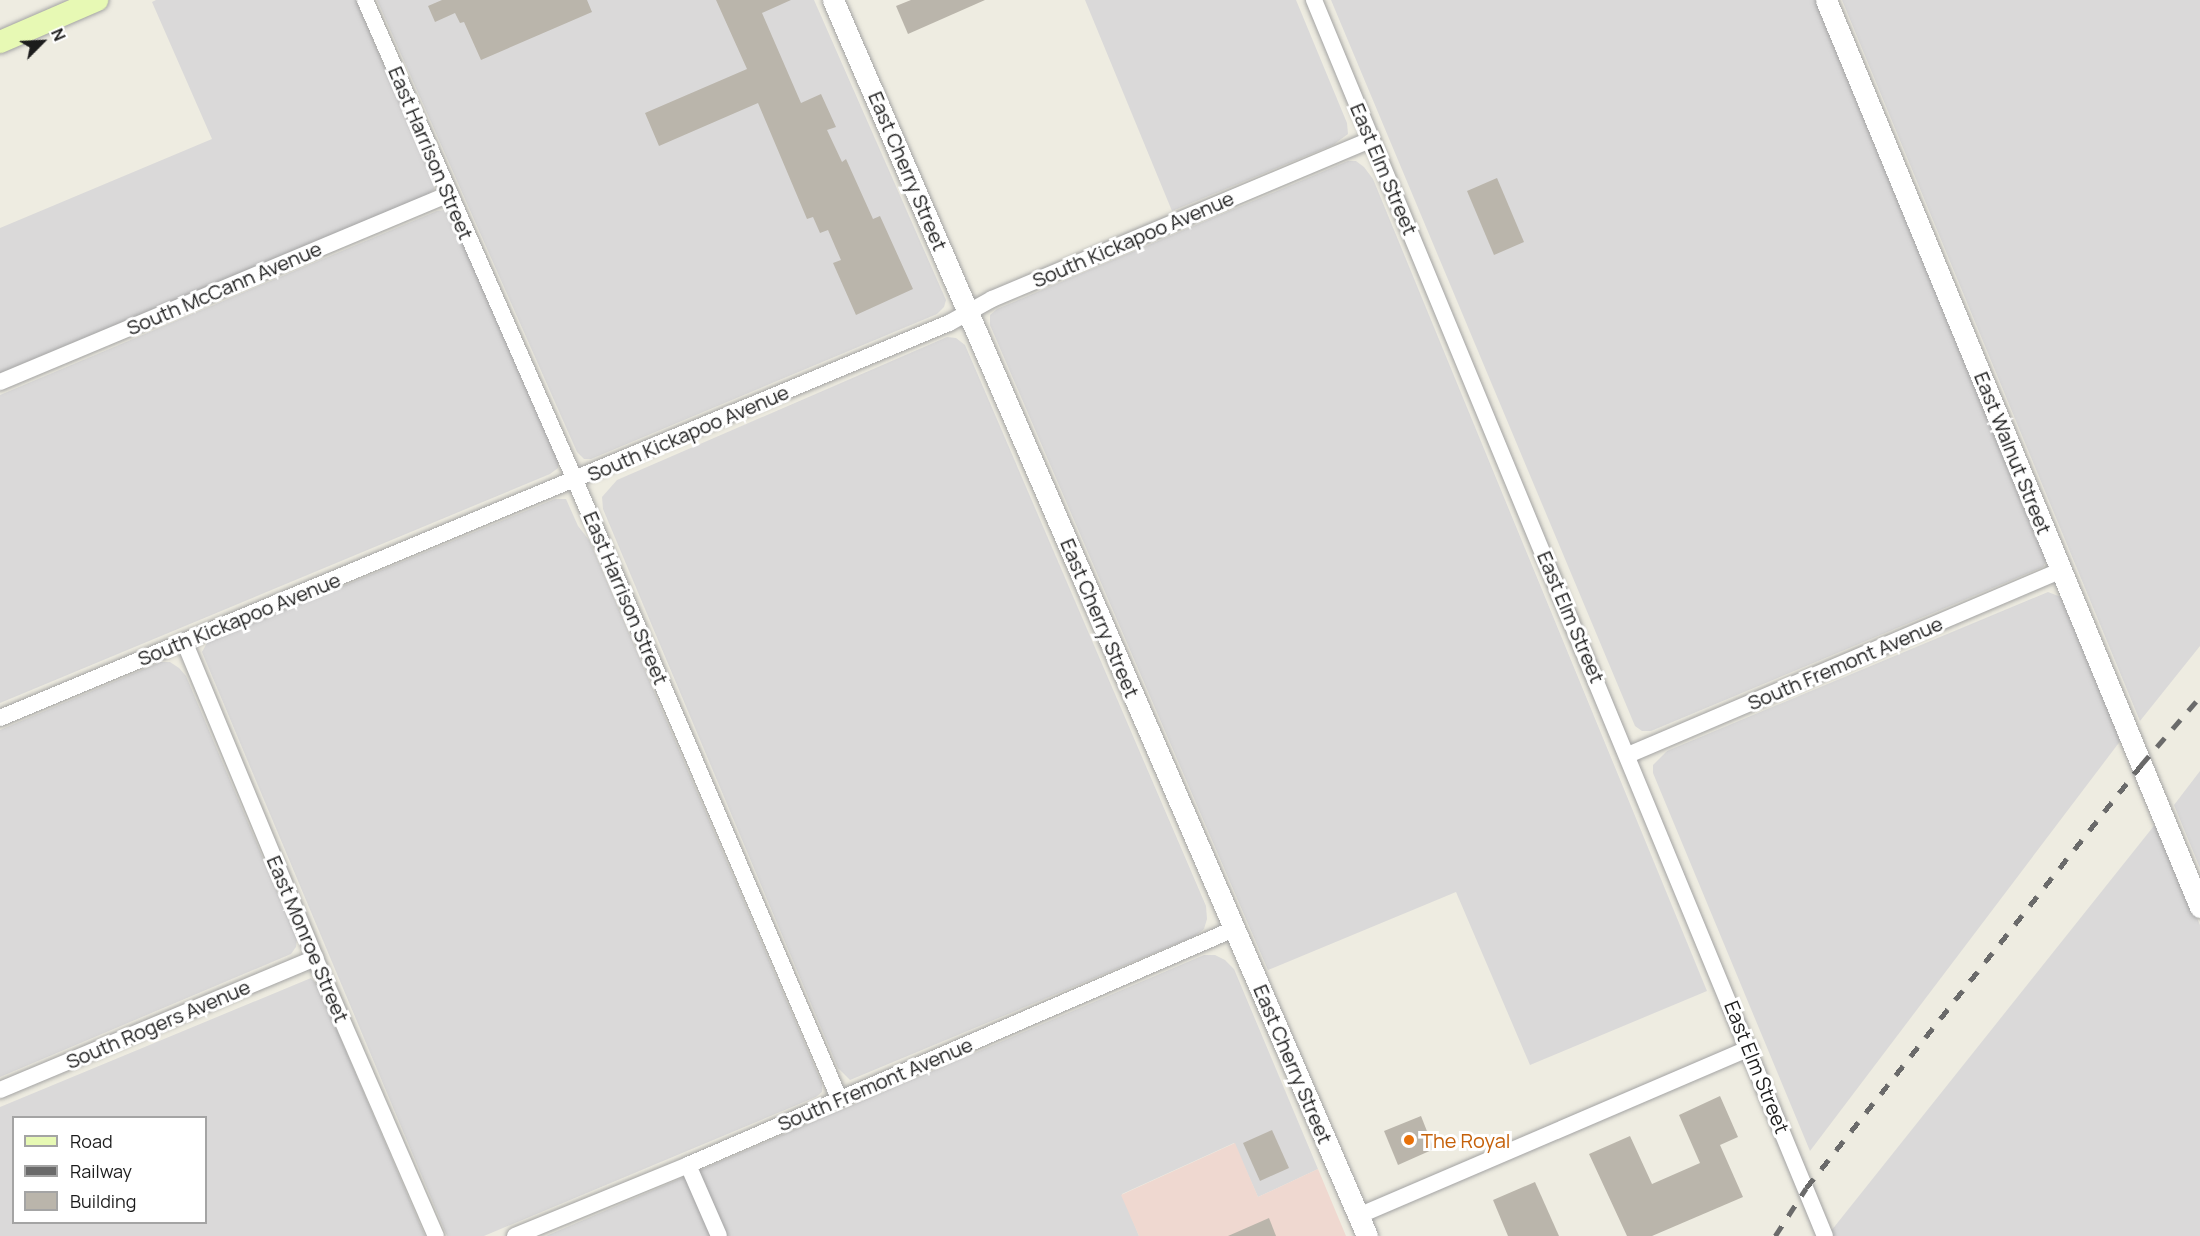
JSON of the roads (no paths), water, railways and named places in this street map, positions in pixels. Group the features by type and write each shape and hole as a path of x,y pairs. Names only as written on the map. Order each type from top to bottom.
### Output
{"main road":[{"path":"0,42 97,0"}],"street":[{"name":"East Harrison Street","path":"365,0 575,480 839,1098"},
{"name":"East Cherry Street","path":"833,0 1367,1236"},
{"name":"East Elm Street","path":"1314,0 1750,1048 1825,1236"},
{"name":"East Walnut Street","path":"1826,0 2200,907"},
{"name":"South Kickapoo Avenue","path":"0,718 949,323 992,298 1372,139"},
{"name":"South McCann Avenue","path":"0,382 449,194"},
{"name":"South Fremont Avenue","path":"1628,754 2061,570"},
{"name":"East Monroe Street","path":"184,641 315,958 436,1236"},
{"name":"South Fremont Avenue","path":"514,1236 688,1165 1234,929"},
{"name":"South Rogers Avenue","path":"0,1090 315,958"},
{"path":"1358,1216 1750,1048"},
{"path":"688,1165 719,1236"}],"railway":[{"path":"1775,1236 1806,1188 2141,765 2200,697"}],"place":[{"name":"The Royal","path":"1409,1140"}]}
